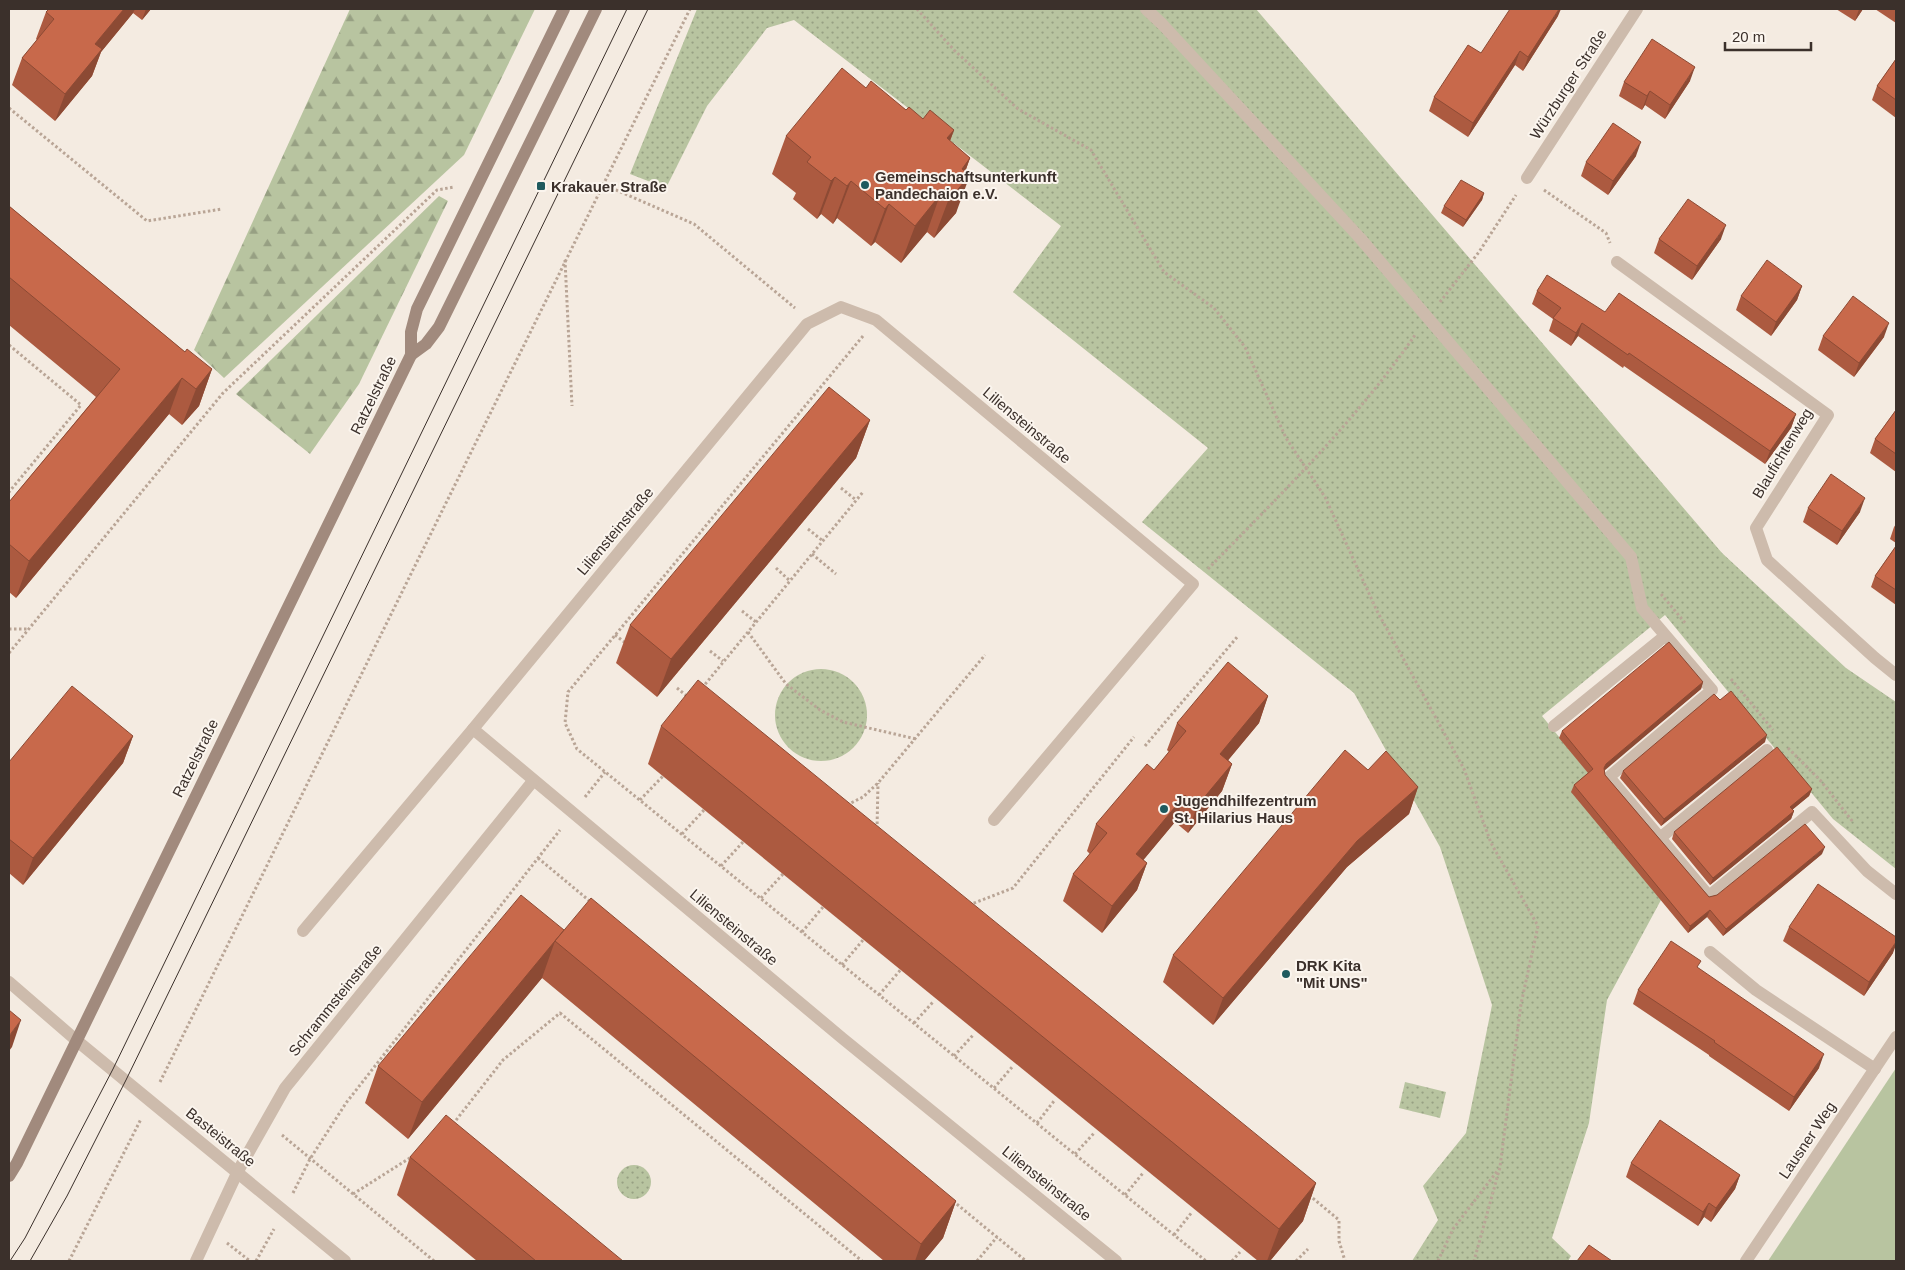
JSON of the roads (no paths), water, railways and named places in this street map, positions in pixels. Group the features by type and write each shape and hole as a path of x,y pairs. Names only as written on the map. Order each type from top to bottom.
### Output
{"main road":[{"name":"Ratzelstraße","path":"9,1176 411,355 411,332 417,309 564,9"},
{"name":"Ratzelstraße","path":"411,355 426,344 440,327 596,9"}],"street":[{"path":"1146,9 1360,238 1631,557 1642,608 1712,690 1609,777 1709,896 1812,812 1866,872 1896,894"},
{"name":"Würzburger Straße","path":"1527,178 1637,9"},
{"name":"Blaufichtenweg","path":"1617,262 1828,415 1756,528 1767,560 1896,675"},
{"name":"Liliensteinstraße","path":"994,820 1193,584 876,320 841,308 807,324 473,729 572,814 842,1038 1116,1261"},
{"path":"1554,726 1665,636"},
{"path":"303,931 473,729"},
{"path":"1660,838 1767,750"},
{"name":"Schrammsteinstraße","path":"196,1261 238,1171 285,1088 533,780"},
{"path":"1710,952 1756,990 1875,1068"},
{"name":"Basteistraße","path":"9,982 76,1040 238,1171 345,1261"},
{"name":"Lausner Weg","path":"1746,1261 1896,1037"}],"tram line":[{"path":"10,1261 25,1238 113,1069 627,9"},
{"path":"30,1261 67,1196 126,1080 648,9"}],"place":[{"name":"Gemeinschaftsunterkunft Pandechaion e.V.","path":"865,185"},
{"name":"Krakauer Straße","path":"541,186"},
{"name":"Jugendhilfezentrum St. Hilarius Haus","path":"1164,809"},
{"name":"DRK Kita \"Mit UNS\"","path":"1286,974"}]}
